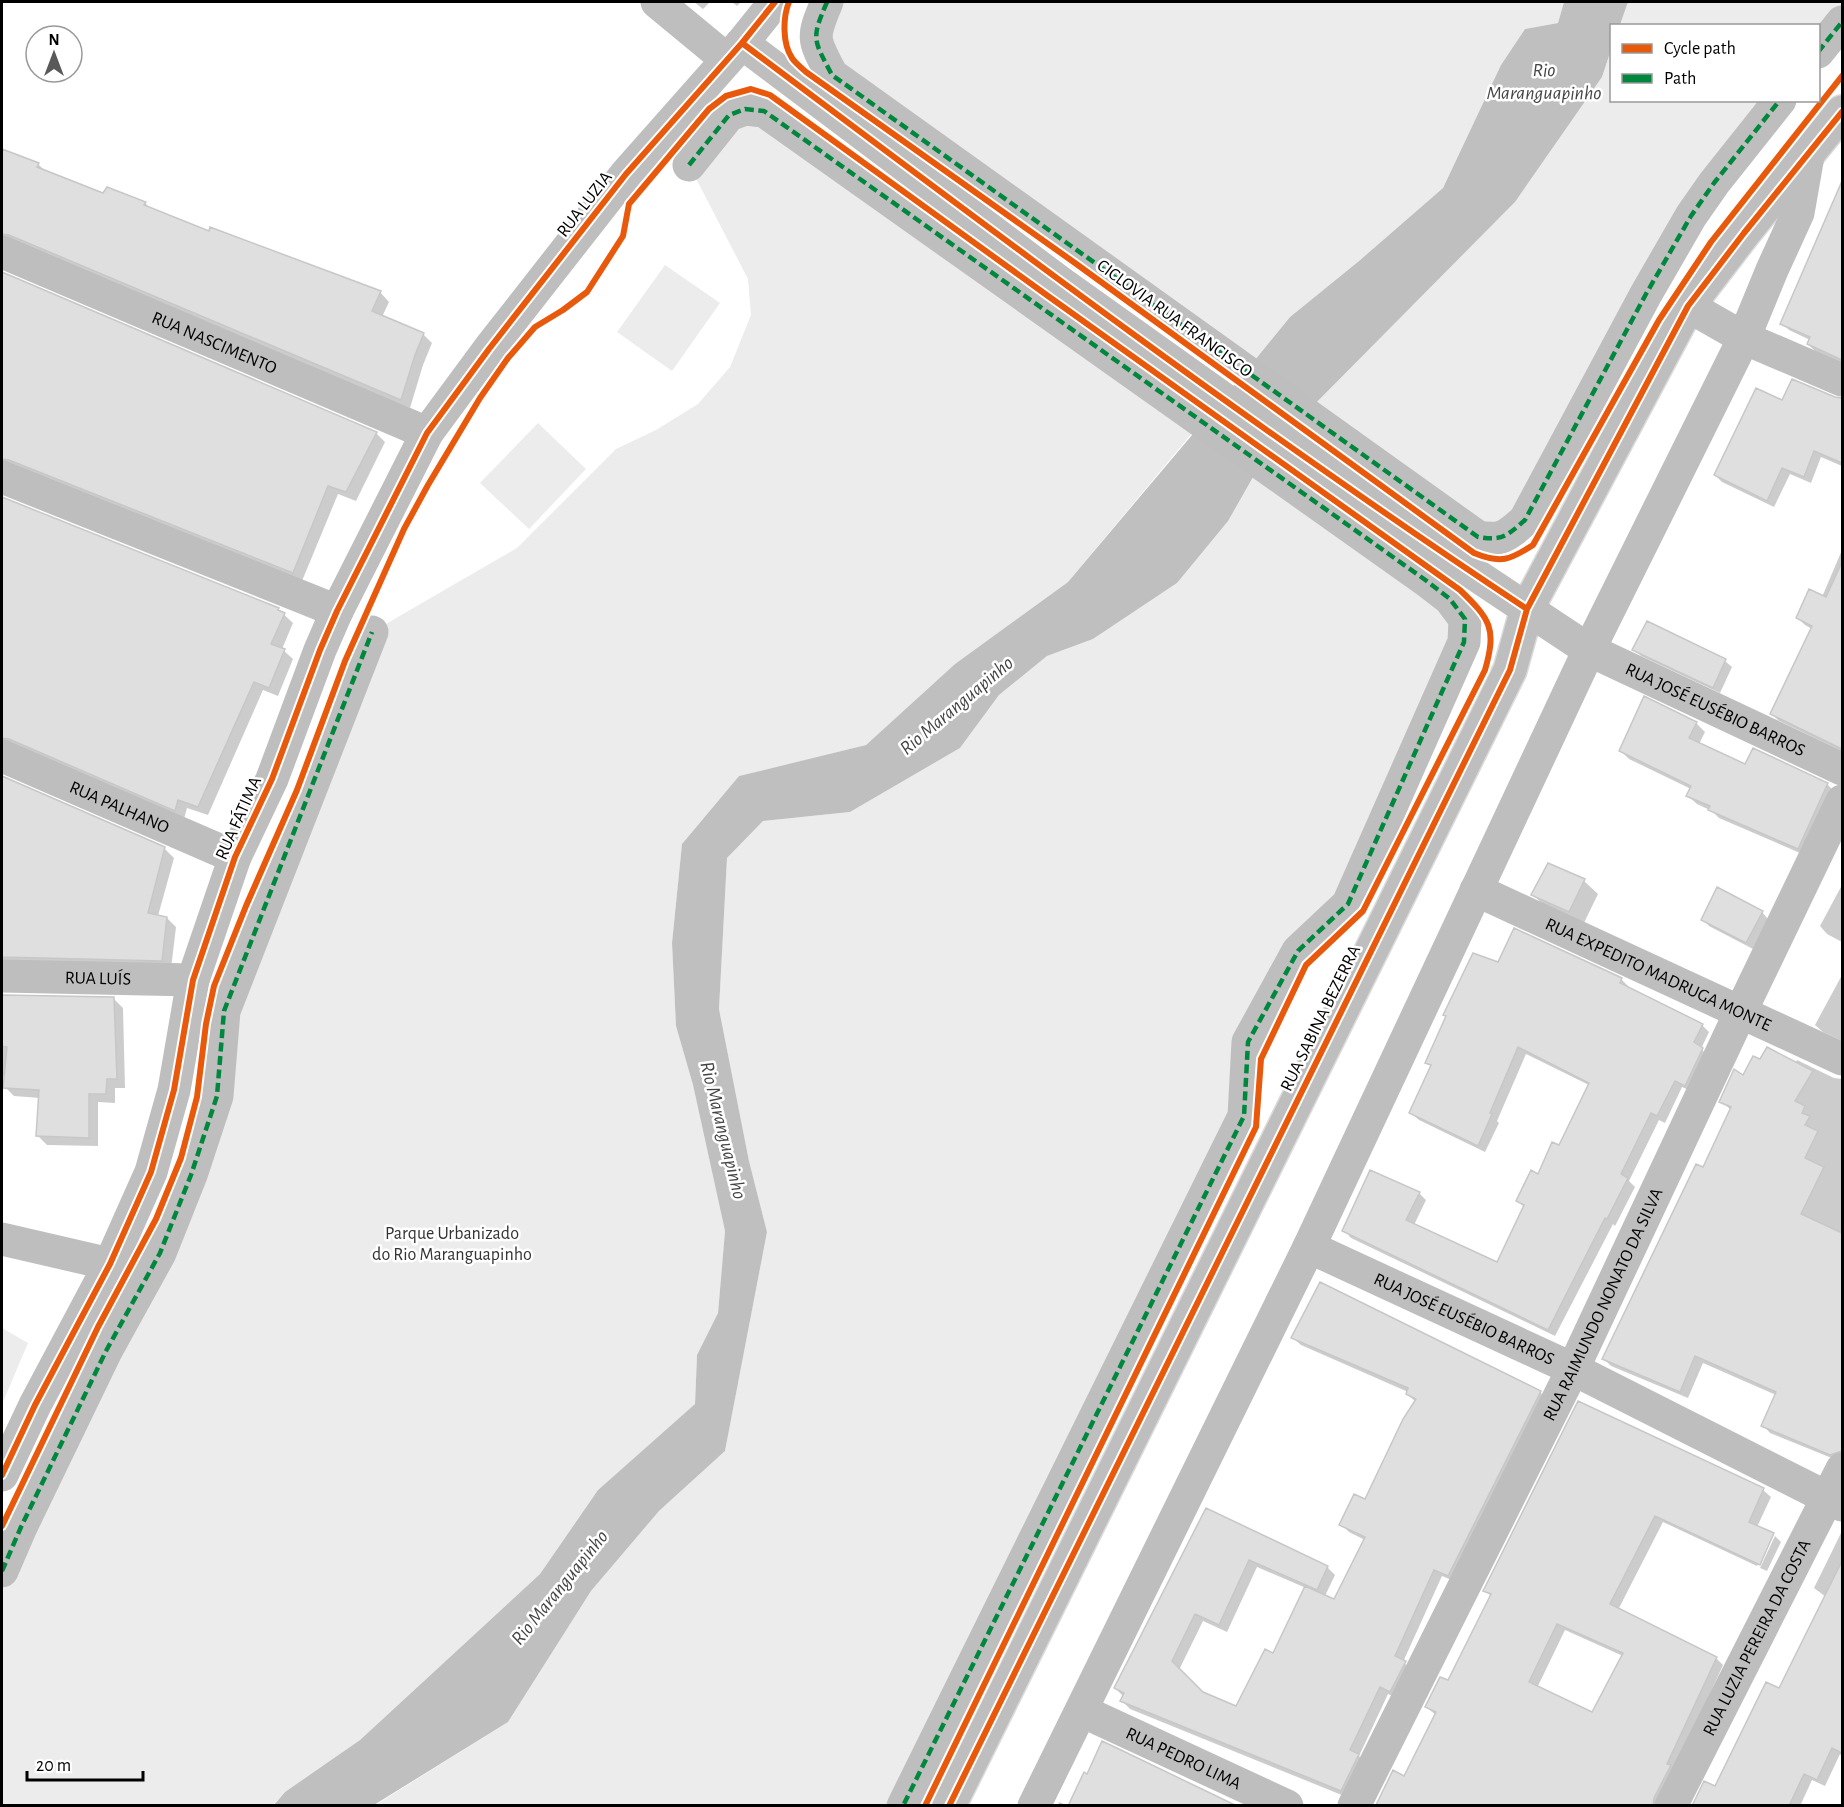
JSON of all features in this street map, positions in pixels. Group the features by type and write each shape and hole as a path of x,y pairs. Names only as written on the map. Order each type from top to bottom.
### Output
{"street":[{"path":"657,2 734,51 1051,294 1392,538 1450,599 1465,619 1464,642 1348,904 1299,951 1248,1042 1244,1116 903,1806"},
{"name":"RUA LUZIA","path":"427,433 489,349 626,174 775,2"},
{"path":"827,2 816,28 816,45 832,75 1478,537 1494,539 1510,534 1526,520 1646,294 1691,216 1714,183 1778,102"},
{"path":"1820,50 1842,22"},
{"path":"689,165 729,115 745,109 764,111 1051,294"},
{"name":"RUA SABINA BEZERRA","path":"949,1806 1510,670 1527,609 1688,306 1842,112"},
{"path":"1034,1806 1309,1247 1589,650 1744,338 1798,213 1808,156"},
{"name":"RUA NASCIMENTO","path":"2,252 427,433"},
{"path":"1688,306 1744,338 1842,380"},
{"name":"RUA FÁTIMA","path":"2,1475 35,1405 111,1264 151,1172 174,1090 193,980 236,857 272,779 320,650 338,610 427,433"},
{"path":"2,477 338,610"},
{"name":"RUA JOSÉ EUSÉBIO BARROS","path":"1392,538 1527,609 1589,650 1842,769"},
{"path":"2,1570 106,1351 160,1253 191,1175 217,1096 224,1011 372,632"},
{"name":"RUA PALHANO","path":"2,756 236,857"},
{"name":"RUA RAIMUNDO NONATO DA SILVA","path":"1354,1806 1573,1369 1842,801"},
{"name":"RUA EXPEDITO MADRUGA MONTE","path":"1476,891 1842,1059"},
{"name":"RUA LUÍS","path":"2,976 193,980"},
{"path":"2,1239 111,1264"},
{"name":"RUA JOSÉ EUSÉBIO BARROS","path":"1309,1247 1573,1369 1835,1502"},
{"name":"RUA LUZIA PEREIRA DA COSTA","path":"1671,1806 1835,1502 1842,1469"},
{"name":"RUA PEDRO LIMA","path":"1082,1711 1287,1806"}],"green space":[{"path":"827,2 1564,2 1558,23 1525,29 1501,65 1443,188 1290,317 1246,371 832,75"},
{"path":"1628,2 1842,2 1842,22 1820,26 1621,24"},
{"path":"1610,53 1610,102 1779,102 1646,294 1494,539 1305,414 1515,202 1602,77"},
{"name":"Parque Urbanizado do Rio Maranguapinho","path":"745,109 1202,421 1068,582 955,664 866,745 739,776 682,844 672,943 676,1026 693,1085 725,1231 718,1313 697,1355 695,1404 598,1490 540,1574 360,1740 285,1792 273,1805 2,1806 2,1571 160,1253 224,1011 372,632 517,548 616,449 656,430 698,404 730,367 751,315 748,279 689,165"},
{"path":"665,265 720,303 672,371 617,332"},
{"path":"538,423 586,469 529,529 480,483"},
{"path":"1261,463 1465,619 1348,904 1248,1042 1244,1116 903,1805 374,1806 508,1722 591,1591 659,1511 725,1451 767,1232 749,1161 719,1009 727,858 763,821 850,812 960,748 999,695 1047,656 1093,639 1177,583"},
{"path":"2,1328 28,1343 2,1404"}],"water":[{"name":"Rio Maranguapinho","path":"1564,2 1628,2 1620,24 1610,24 1610,53 1602,77 1515,202 1305,414 1261,463 1228,521 1177,583 1093,639 1047,656 999,695 960,748 850,812 763,821 727,858 719,1009 749,1161 767,1232 725,1451 659,1511 591,1591 508,1722 374,1805 273,1806 285,1792 360,1740 540,1574 598,1490 695,1404 697,1355 718,1313 725,1231 693,1085 676,1026 672,943 682,844 739,776 866,745 955,664 1068,582 1290,317 1443,188 1501,65 1525,29 1558,23"}],"building":[{"path":"2,149 39,163 37,167 103,193 107,187 146,202 144,205 209,231 210,227 381,291 372,311 424,333 401,400 2,234"},
{"path":"1842,181 1842,360 1807,344 1810,337 1780,324"},
{"path":"2,272 377,432 346,492 328,486 293,573 2,459"},
{"path":"1792,379 1842,398 1842,463 1814,451 1804,477 1782,468 1767,501 1714,475 1756,388 1782,400"},
{"path":"2,497 279,608 278,610 285,613 271,644 285,649 269,688 254,682 198,807 178,800 175,811 9,739 2,738"},
{"path":"1842,562 1842,749 1770,714 1812,626 1796,618 1809,589 1826,597"},
{"path":"1647,621 1726,659 1713,688 1632,650"},
{"path":"1644,696 1697,722 1689,738 1745,764 1753,748 1828,783 1798,849 1708,810 1710,806 1686,796 1691,786 1619,751"},
{"path":"2,776 165,847 148,913 167,917 162,961 2,957"},
{"path":"1548,863 1585,879 1569,912 1531,895"},
{"path":"1717,887 1763,911 1746,943 1701,920"},
{"path":"1514,928 1622,978 1620,983 1703,1024 1694,1042 1703,1048 1685,1086 1675,1081 1657,1116 1651,1113 1621,1174 1628,1178 1548,1330 1342,1231 1370,1170 1420,1192 1406,1220 1497,1262 1524,1205 1516,1201 1531,1170 1538,1174 1552,1142 1559,1145 1589,1083 1518,1047 1478,1146 1409,1113 1431,1065 1425,1063 1446,1016 1443,1015 1473,953 1498,962"},
{"path":"2,995 114,997 117,1079 107,1079 106,1094 89,1094 89,1138 36,1136 39,1090 3,1088 7,1047 2,1046"},
{"path":"1767,1047 1813,1071 1795,1101 1805,1106 1802,1113 1810,1116 1805,1125 1818,1131 1805,1158 1824,1167 1801,1214 1842,1233 1842,1451 1830,1455 1761,1426 1776,1392 1695,1356 1680,1392 1602,1359 1696,1164 1703,1167 1731,1107 1719,1102 1734,1069 1743,1075 1753,1056 1760,1059"},
{"path":"1320,1282 1541,1391 1448,1576 1434,1570 1395,1656 1406,1661 1390,1692 1380,1687 1350,1750 1359,1754 1341,1791 1120,1701 1124,1693 1114,1688 1206,1508 1328,1566 1317,1590 1249,1560 1219,1625 1195,1614 1172,1661 1203,1692 1236,1706 1265,1649 1273,1653 1305,1586 1334,1599 1365,1537 1339,1525 1354,1494 1365,1499 1403,1419 1416,1399 1406,1394 1408,1388 1291,1338"},
{"path":"1578,1401 1764,1488 1749,1522 1774,1533 1760,1565 1655,1516 1610,1604 1717,1657 1667,1764 1671,1765 1654,1798 1653,1806 1376,1805 1393,1770 1404,1776 1436,1712 1425,1707 1440,1677 1448,1680 1491,1594 1483,1591","holes":["1557,1624 1623,1653 1592,1712 1529,1682"]},
{"path":"1842,1561 1842,1753 1832,1748 1817,1780 1804,1774 1789,1806 1692,1806 1704,1781 1715,1786 1766,1682 1779,1688"},
{"path":"1102,1741 1237,1806 1068,1806 1084,1772 1087,1774"}],"marked path":[{"path":"827,2 818,24 816,39 832,75 1478,537 1486,538 1504,536 1525,520 1646,294 1691,216 1714,183 1778,102"},
{"path":"1820,50 1842,22"},
{"path":"689,165 729,115 745,109 764,111 1424,579 1450,599 1465,619 1464,642 1348,904 1298,951 1248,1042 1244,1116 903,1806"},
{"path":"2,1571 106,1351 160,1253 191,1175 217,1096 224,1011 372,632"}],"cycle path":[{"path":"2,1475 35,1405 110,1264 151,1172 174,1090 193,980 235,857 272,779 337,611 427,433 489,349 626,174 742,43 775,2"},
{"name":"CICLOVIA RUA FRANCISCO","path":"789,2 785,22 786,45 793,60 806,72 1075,263 1474,553 1498,559 1511,557 1533,545 1659,320 1711,242 1842,76"},
{"path":"742,43 1228,403 1527,609"},
{"path":"2,1526 98,1327 156,1219 181,1158 197,1097 206,1024 214,986 297,790 345,661 404,529 480,398 508,358 535,327 587,292 623,236 629,204 709,109 726,96 751,89 770,95 1460,590 1484,617 1490,634 1489,656 1485,670 1363,911 1306,965 1261,1059 1256,1127 925,1806"},
{"path":"949,1806 1510,670 1527,609 1688,306 1842,112"}]}
